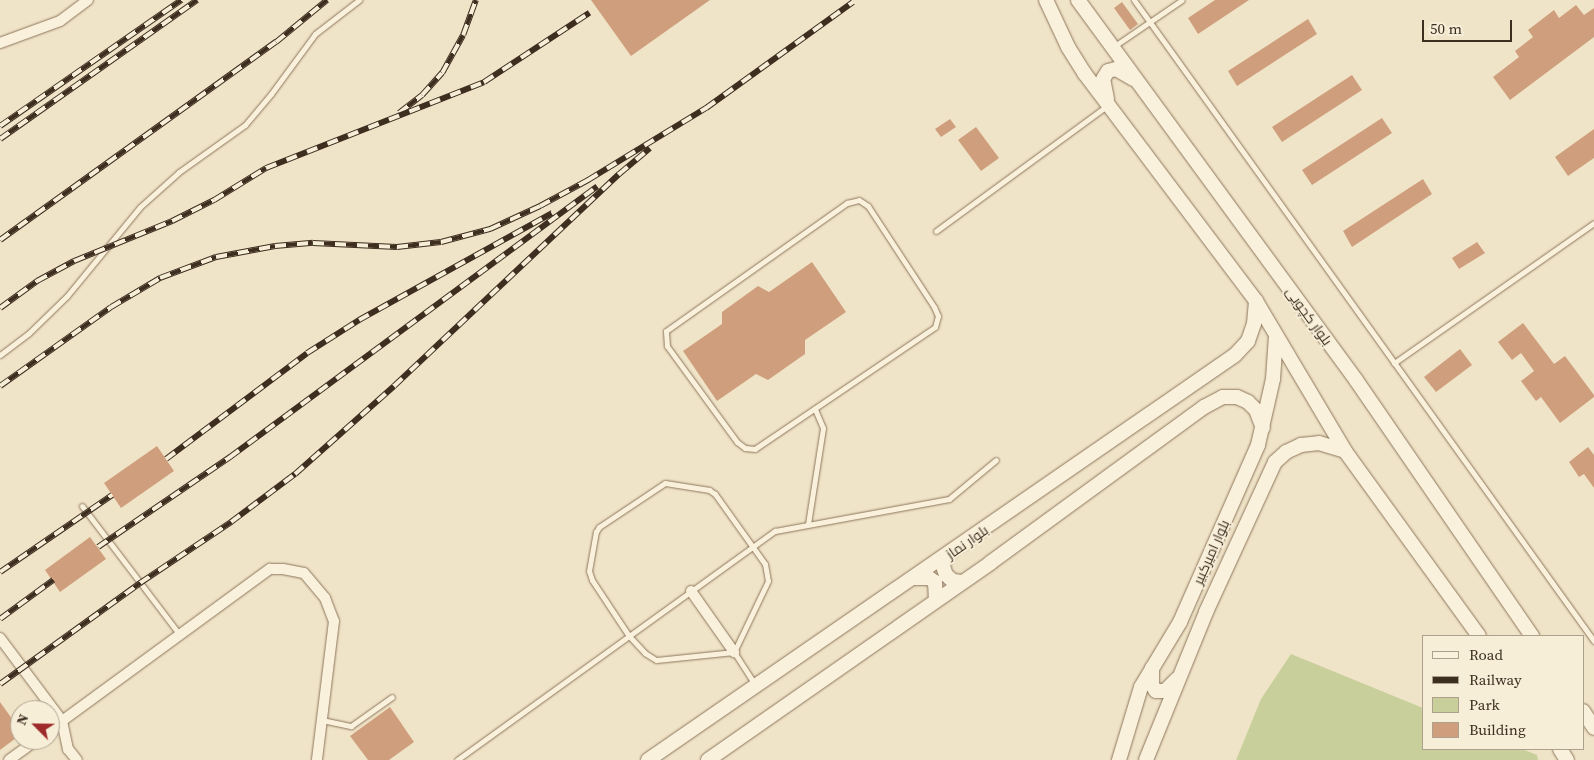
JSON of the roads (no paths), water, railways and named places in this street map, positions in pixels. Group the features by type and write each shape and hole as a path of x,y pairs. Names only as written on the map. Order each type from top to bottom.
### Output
{"main road":[{"path":"1046,0 1068,47 1108,105 1256,301 1345,451 1478,635"},
{"name":"بلوار کچویی","path":"1078,0 1356,380 1531,635"},
{"path":"1108,105 1103,79 1108,71 1116,69 1136,81"},
{"name":"بلوار نماز","path":"648,760 1236,355 1248,341 1254,324 1256,301"},
{"name":"بلوار امیرکبیر","path":"1119,760 1134,704 1152,667 1180,622 1258,446 1264,428 1273,378 1276,336"},
{"path":"708,760 962,582 1204,407 1223,397 1237,397 1248,402 1256,410 1264,428"},
{"name":"بلوار امیرکبیر","path":"1146,760 1179,675 1275,462 1286,452 1300,445 1319,443 1345,451"},
{"path":"945,557 943,566 946,575 953,581 962,582"},
{"path":"914,578 929,578 935,582 936,600"},
{"path":"1152,667 1152,685 1156,692 1169,688 1179,675"},
{"path":"1584,713 1594,728"}],"street":[{"path":"0,43 60,20 88,0"},
{"path":"62,721 270,569 283,569 304,573 325,598 334,621 317,760"},
{"path":"691,591 734,652"},
{"path":"0,638 62,721 68,749 77,760"},
{"path":"9,760 23,750"}],"lane":[{"path":"0,355 29,333 66,296 140,207 179,172 244,125 272,94 315,34 359,0"},
{"path":"1134,0 1594,641"},
{"path":"1113,48 1182,0"},
{"path":"936,232 1108,105"},
{"path":"859,200 868,206 938,316 935,327 815,409 755,449 745,448 737,442 667,346 666,331 847,203 859,200"},
{"path":"1394,363 1594,223"},
{"path":"808,524 823,428 815,409"},
{"path":"457,760 775,531 949,499 996,460"},
{"path":"665,483 709,490 715,494 765,564 768,581 734,652 656,660 645,653 629,636 592,580 589,571 596,532 599,527 665,483"},
{"path":"82,506 179,634"},
{"path":"734,652 756,686"},
{"path":"322,720 351,726 392,696"}],"railway":[{"path":"0,126 181,0"},
{"path":"0,139 197,0"},
{"path":"0,240 276,42 327,0"},
{"path":"399,113 422,95 442,73 463,35 476,0"},
{"path":"0,386 111,307 160,278 216,257 275,246 313,243 397,247 441,242 490,229 540,206 588,180 706,108 853,2"},
{"path":"0,308 37,281 74,261 172,221 214,200 266,168 484,82 589,13"},
{"path":"0,684 140,583 231,522 295,474 394,386 619,174 650,148"},
{"path":"98,547 230,457 597,186"},
{"path":"166,459 307,353 359,320 552,213"},
{"path":"0,572 112,495"},
{"path":"0,619 53,580"}]}
